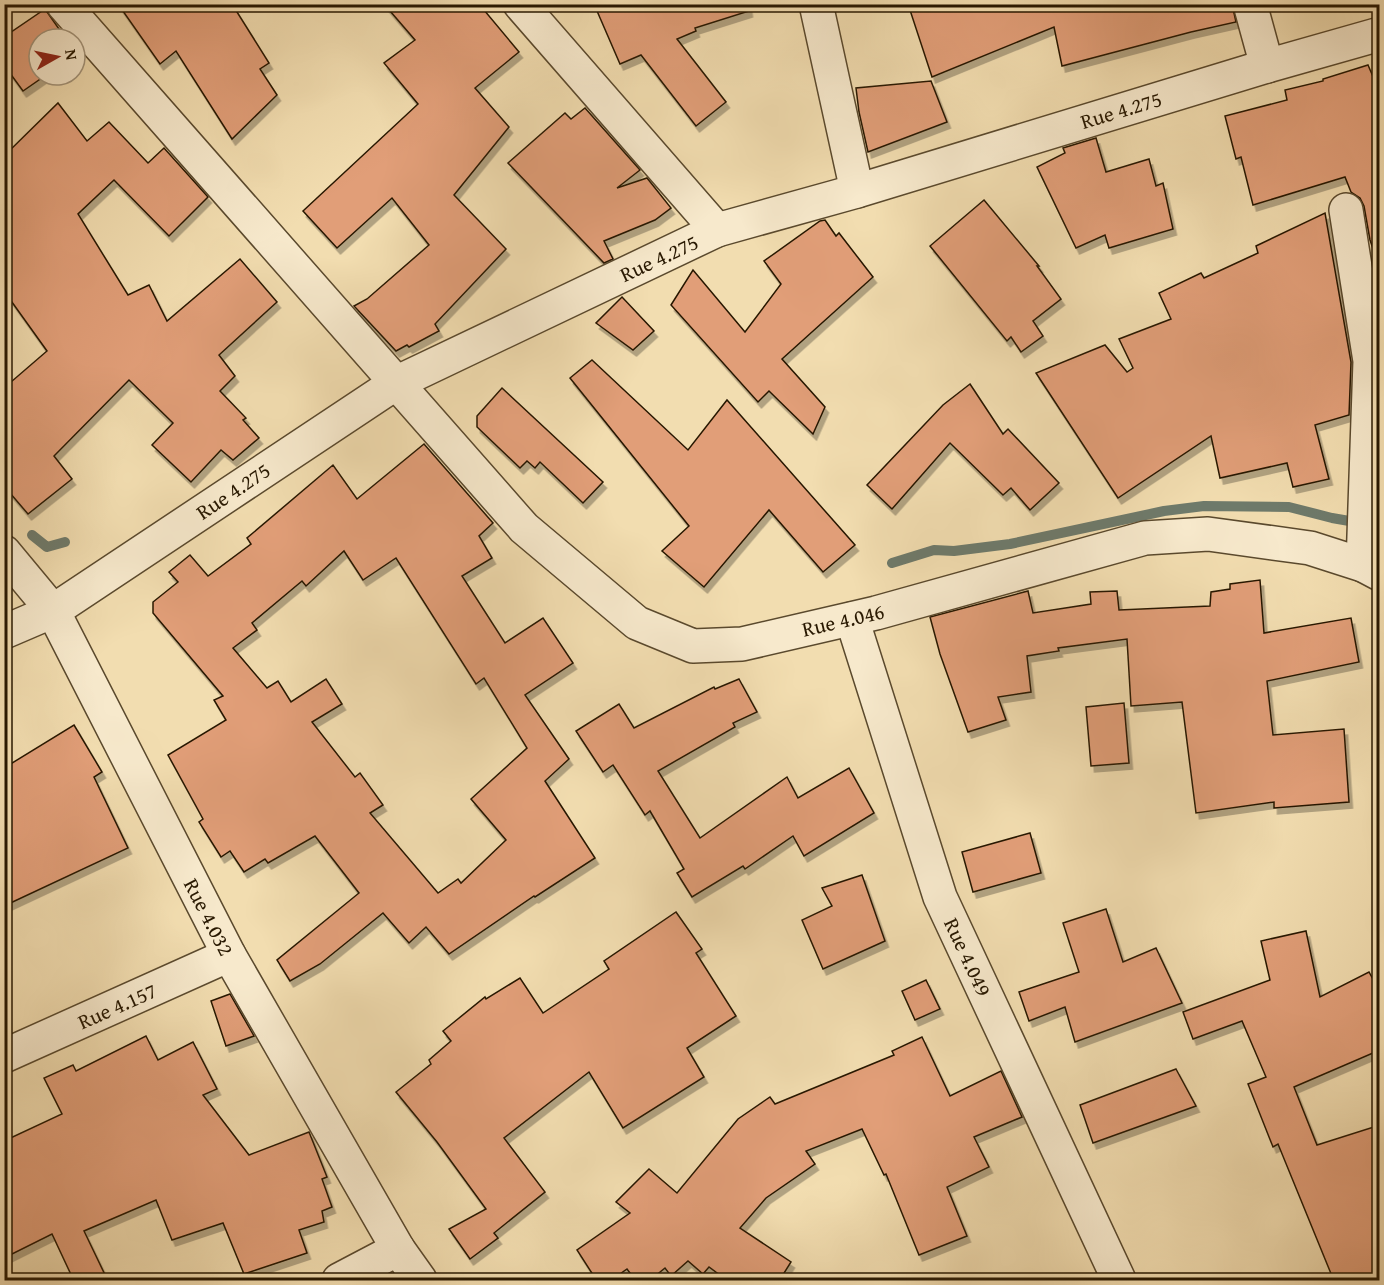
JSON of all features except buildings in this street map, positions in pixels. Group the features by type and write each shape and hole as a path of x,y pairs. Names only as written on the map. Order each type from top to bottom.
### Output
{"street":[{"name":"Rue 4.046","path":"63,4 524,528 637,623 693,646 742,644 852,619 1145,538 1208,534 1310,548 1371,570"},
{"path":"520,4 717,230"},
{"path":"816,4 857,191"},
{"path":"1250,4 1267,66"},
{"name":"Rue 4.275","path":"4,632 53,611 396,383 717,230 857,191 1267,66 1380,34"},
{"path":"1346,210 1375,361 1371,570"},
{"name":"Rue 4.032","path":"4,552 53,611 229,956 398,1249 420,1281"},
{"name":"Rue 4.049","path":"852,619 940,897 1119,1281"},
{"name":"Rue 4.157","path":"4,1056 229,956"},
{"path":"339,1281 398,1249"}],"waterway":[{"path":"892,563 934,550 954,551 1010,544 1164,511 1204,506 1289,507 1361,523"},
{"path":"32,535 47,547 65,542"}]}
